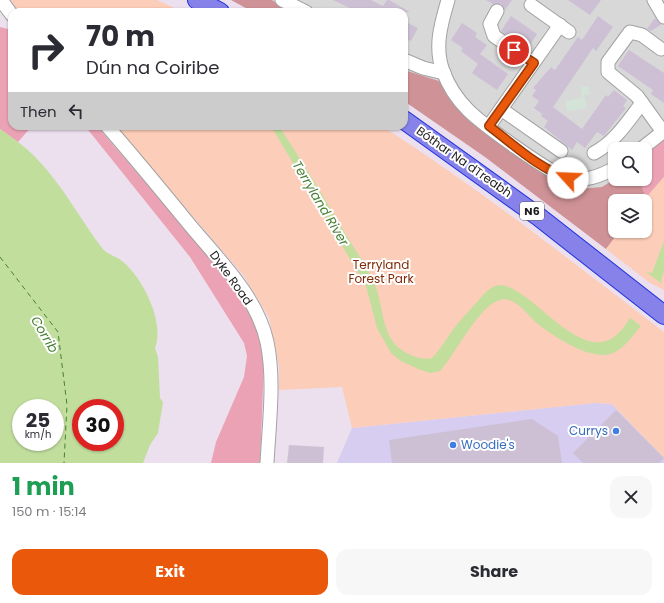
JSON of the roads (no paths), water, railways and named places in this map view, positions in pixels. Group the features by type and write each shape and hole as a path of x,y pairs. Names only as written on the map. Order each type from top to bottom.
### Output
{"highway":[{"path":"197,0 212,8"},
{"name":"Bóthar Na dTreabh","path":"408,123 539,217 662,312"}],"street":[{"path":"1,0 8,10"},
{"path":"282,0 298,8"},
{"path":"448,0 441,20 438,46 444,73 456,95 467,109 540,163 562,176 568,178 590,179 608,171"},
{"path":"654,0 664,17"},
{"path":"489,126 534,63 565,29 531,5"},
{"path":"497,11 490,24 494,36 534,63"},
{"path":"650,142 663,131 637,96 608,72 608,62 630,32 642,35 662,49"},
{"path":"408,62 423,68 444,73"},
{"path":"594,153 622,129 642,102"},
{"path":"501,109 561,151"},
{"name":"Dyke Road","path":"110,130 229,272 245,293 262,325 267,340 270,371 267,463"}],"water":[{"name":"Corrib","path":"0,129 25,147 47,170 102,248 122,261 130,269 144,289 150,301 157,326 155,348 158,357 160,398 163,402 158,433 150,445 143,463 0,463"},
{"name":"Terryland River","path":"273,130 282,130 366,267 378,292 384,322 390,336 397,347 406,353 427,359 432,358 460,321 485,293 493,287 505,286 519,292 566,330 582,339 599,342 614,337 630,318 641,326 617,351 604,355 595,354 574,347 554,336 539,325 516,303 506,299 500,300 492,304 476,320 440,371 430,373 401,361 391,353 377,328 366,286"},
{"path":"664,241 664,272 661,280 662,284 646,272 652,273"}],"place":[{"name":"Currys","path":"616,431"},
{"name":"Woodie's","path":"453,445"}],"park label":[{"name":"Terryland Forest Park","path":"381,272"}]}
